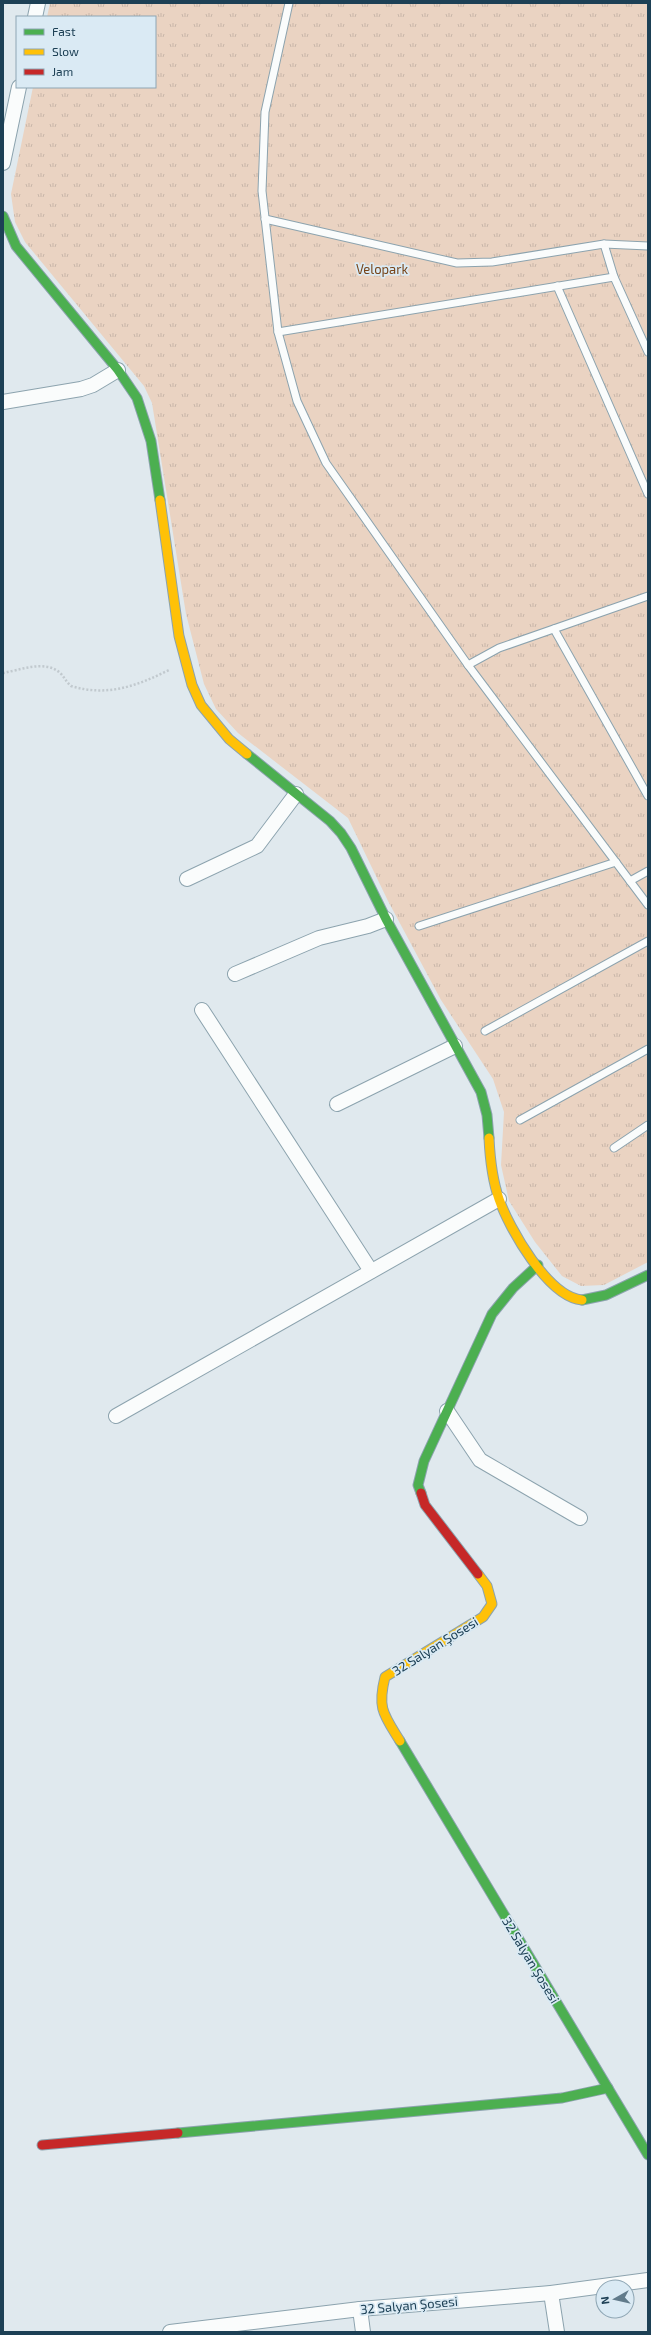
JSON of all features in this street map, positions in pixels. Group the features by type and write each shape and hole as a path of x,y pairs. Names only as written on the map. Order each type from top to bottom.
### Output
{"street":[{"path":"35,16 38,3"},
{"path":"3,162 19,88"},
{"path":"3,216 16,246 118,370 137,398 150,441 180,636 192,685 201,705 215,724 243,751 330,821 348,843 386,919 481,1092 488,1110 493,1177 499,1200 511,1225 538,1265 560,1290 569,1297 579,1300 592,1299 648,1275"},
{"path":"3,402 80,390 93,385 118,370"},
{"path":"187,880 257,846 296,794"},
{"path":"235,974 319,938 368,926 386,919"},
{"path":"202,1010 371,1271"},
{"path":"337,1104 455,1046"},
{"path":"116,1416 499,1200"},
{"name":"32 Salyan Şosesi","path":"538,1265 513,1288 492,1314 424,1461 418,1485 425,1505 487,1586 492,1604 483,1617 385,1677 380,1696 384,1715 648,2155"},
{"path":"447,1411 480,1460 580,1518"},
{"path":"42,2145 562,2098 608,2088"},
{"name":"32 Salyan Şosesi","path":"170,2332 254,2327 360,2309 551,2293 648,2280"},
{"path":"551,2293 557,2332"},
{"path":"360,2309 363,2332"}],"lane":[{"path":"289,3 265,112 262,191 278,332 297,401 326,463 468,664 648,905"},
{"path":"265,219 457,263 492,262 604,244 648,246"},
{"path":"604,244 614,276 648,352"},
{"path":"278,332 614,276"},
{"path":"557,286 648,494"},
{"path":"468,664 499,648 648,596"},
{"path":"554,629 648,796"},
{"path":"418,926 616,862"},
{"path":"630,881 648,871"},
{"path":"485,1031 648,941"},
{"path":"520,1120 648,1049"},
{"path":"614,1148 648,1125"}],"path":[{"path":"3,673 42,666 53,667 61,673 71,686 95,692 117,690 140,683 186,662"}],"green space":[{"name":"Velopark","path":"50,3 648,3 648,1262 604,1285 581,1286 562,1276 535,1242 509,1201 501,1165 504,1112 493,1079 441,1000 388,901 348,818 238,733 216,709 204,684 186,614 152,403 144,386 25,242 15,222 11,194 33,88 156,88 156,16 47,16"}],"traffic: fast":[{"path":"3,216 16,246 118,370 137,398 151,441 160,500"},
{"path":"247,754 330,821 341,833 351,848 386,919 481,1092 487,1115 489,1138"},
{"path":"421,1493 418,1485 424,1461 492,1314 513,1288 538,1265"},
{"path":"582,1300 606,1295 648,1275"},
{"path":"400,1741 648,2155"},
{"path":"178,2133 562,2098 608,2088"}],"traffic: slow":[{"path":"160,500 179,636 192,685 201,705 229,739 247,754"},
{"path":"489,1138 495,1184 499,1199 511,1227 543,1274 556,1287 569,1296 582,1300"},
{"path":"400,1741 386,1718 382,1704 385,1677 483,1617 492,1604 487,1586 478,1574"}],"traffic: jam":[{"path":"421,1493 425,1505 478,1574"},
{"path":"42,2145 178,2133"}]}
